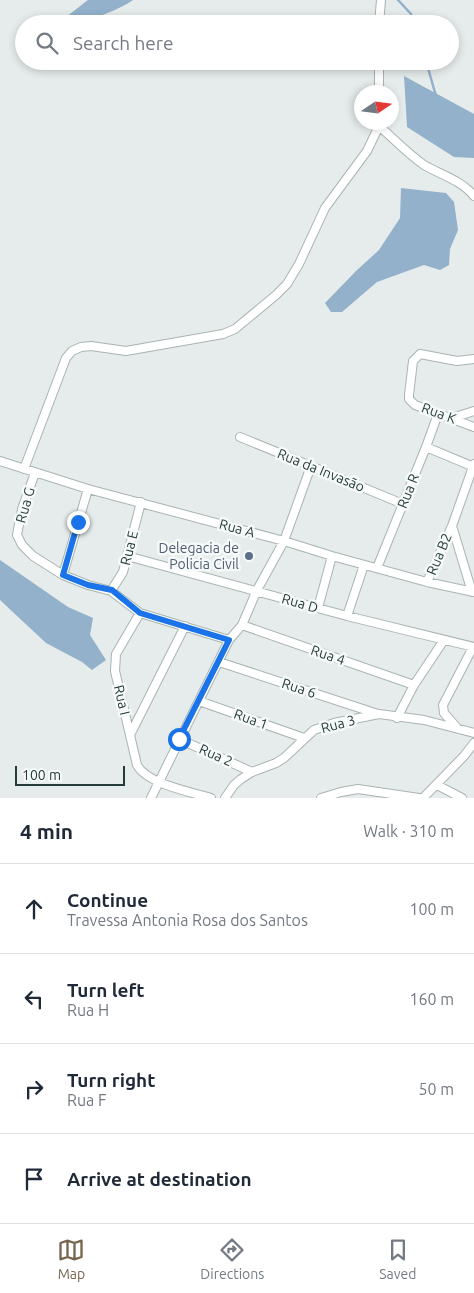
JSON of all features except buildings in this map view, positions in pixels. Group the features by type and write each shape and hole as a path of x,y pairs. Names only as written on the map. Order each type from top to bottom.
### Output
{"street":[{"path":"380,15 381,0"},
{"path":"378,70 379,85"},
{"path":"24,469 66,358 72,352 91,346 126,350 223,334 235,328 287,284 299,264 325,208 367,150 376,130"},
{"path":"385,130 412,156 464,186 474,196"},
{"name":"Rua K","path":"474,359 457,361 420,354 413,361 408,395 415,405 474,427"},
{"path":"452,418 474,411"},
{"name":"Rua R","path":"377,568 438,414"},
{"name":"Rua da Invasão","path":"240,437 403,504"},
{"path":"426,447 474,466"},
{"name":"Rua A","path":"0,461 88,489 284,541 427,582 473,592"},
{"path":"151,798 229,640 242,625 257,590 284,541 311,466"},
{"name":"Rua B2","path":"427,582 452,526 474,466"},
{"name":"Rua G","path":"35,473 22,509 17,535 33,556 63,575"},
{"path":"88,489 63,575 88,585 112,590 140,613 229,640"},
{"name":"Rua E","path":"112,590 123,572 141,502"},
{"name":"Rua B2","path":"452,526 473,592"},
{"name":"Rua D","path":"127,556 348,616 474,647"},
{"path":"318,608 332,556"},
{"path":"348,616 364,564"},
{"name":"Rua I","path":"140,613 116,654 115,670 139,770 146,776 158,781"},
{"name":"Rua 4","path":"242,625 414,685"},
{"path":"130,735 185,626"},
{"path":"397,718 414,685 444,640"},
{"path":"458,729 444,713 443,705 474,647"},
{"name":"Rua 6","path":"218,662 379,714"},
{"name":"Rua 1","path":"198,701 304,738"},
{"name":"Rua 3","path":"225,798 234,785 252,772 284,758 304,738 322,726 379,714 397,718 424,720 474,733"},
{"name":"Rua 2","path":"179,739 252,772"},
{"path":"424,798 464,756 474,742"},
{"path":"158,781 211,798"},
{"path":"437,786 462,798"},
{"path":"321,798 341,792 358,790 419,798"}],"water":[{"path":"88,0 133,0 102,15 69,15"},
{"path":"404,76 474,114 474,158 454,157 407,127"},
{"path":"401,188 446,193 454,202 458,230 450,249 449,265 440,270 424,265 377,282 342,312 331,312 325,303 379,250 400,218"},
{"path":"0,560 68,607 93,618 90,635 106,660 92,670 82,662 46,643 0,600"}],"waterway":[{"path":"398,0 411,15"},
{"path":"429,70 436,96"}],"place":[{"name":"Delegacia de Policia Civil","path":"249,556"}],"route":[{"path":"78,522 63,575 88,585 112,590 140,613 229,640 179,739"}]}
